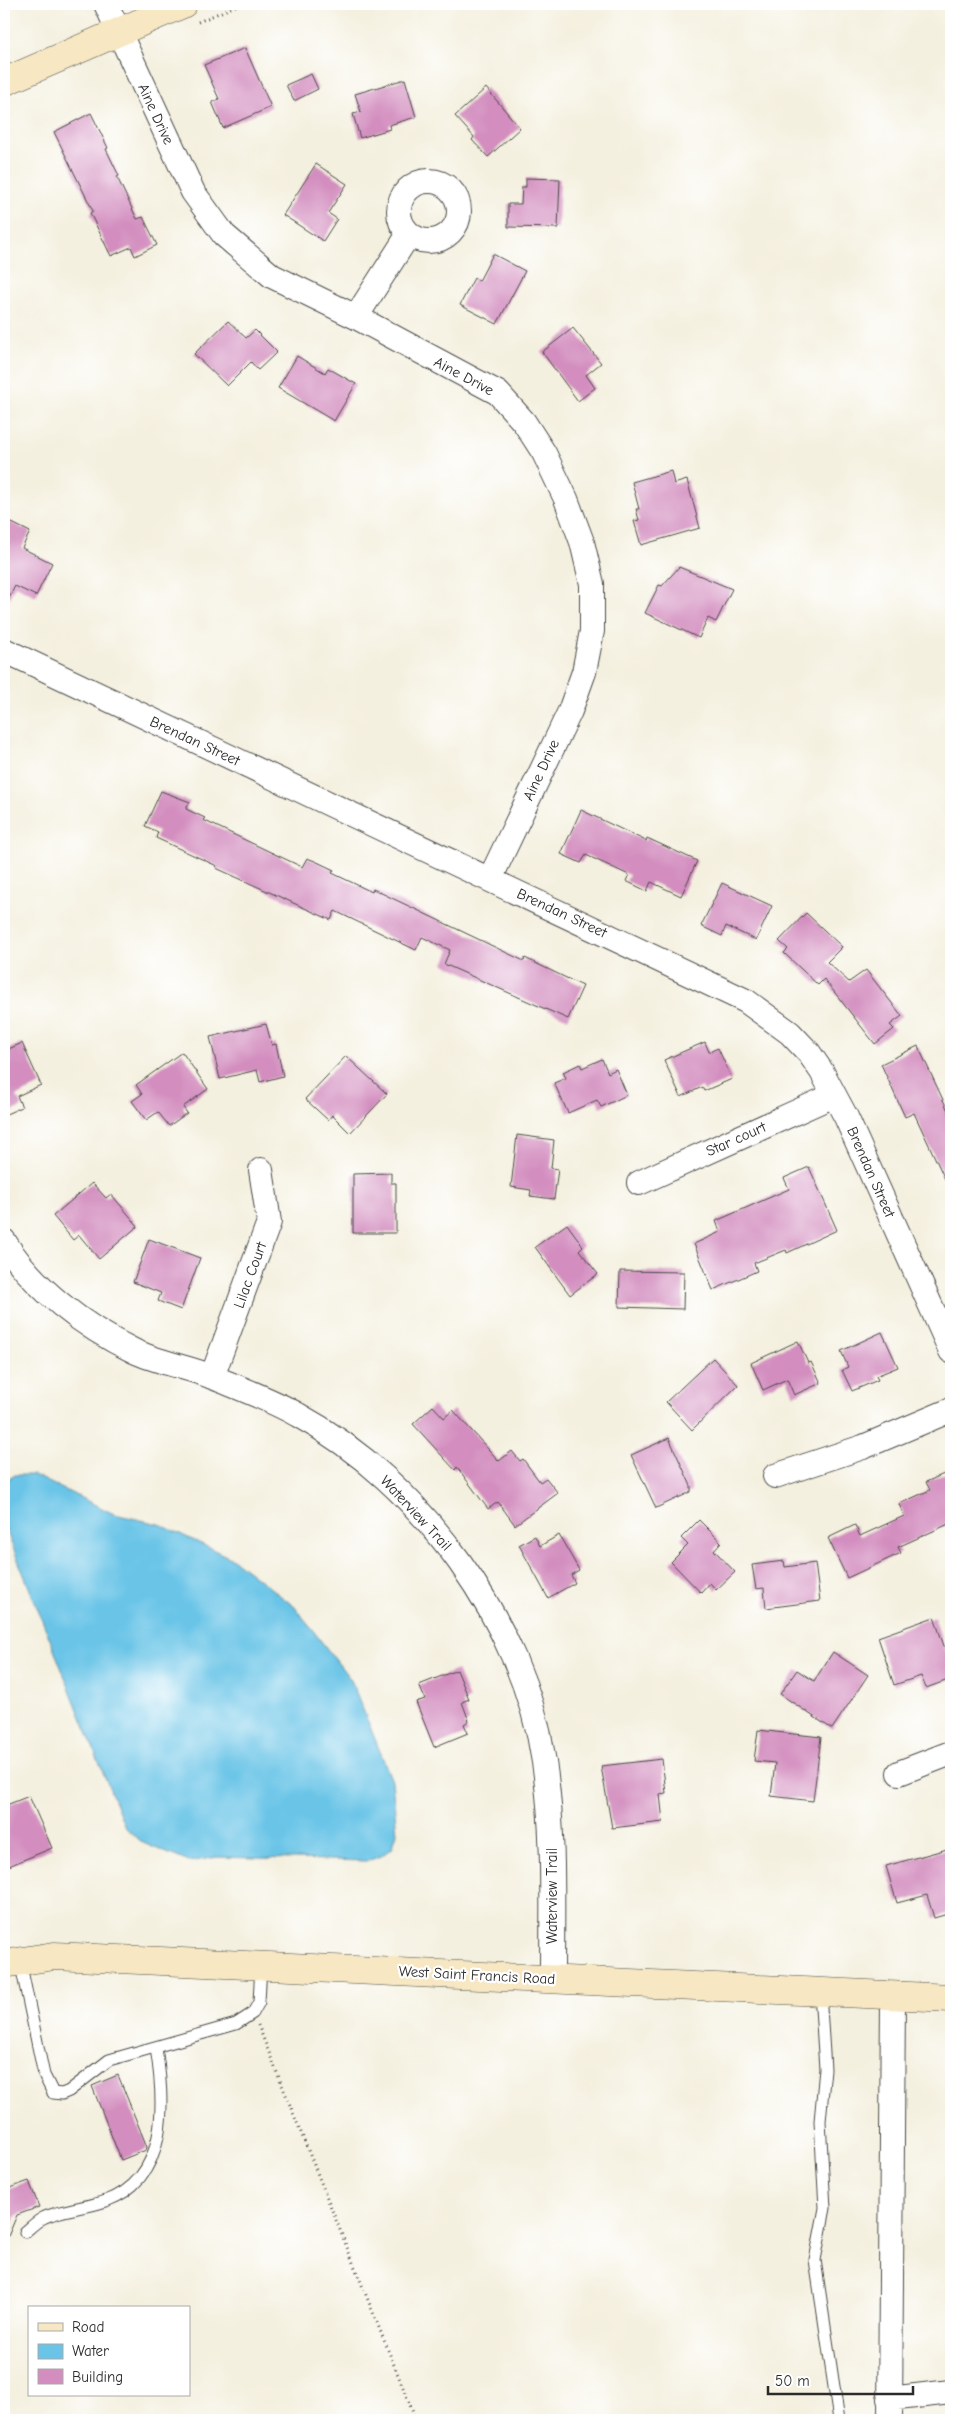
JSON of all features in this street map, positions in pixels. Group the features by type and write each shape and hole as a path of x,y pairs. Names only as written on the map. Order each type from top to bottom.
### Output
{"street":[{"name":"Aine Drive","path":"106,4 193,192 224,234 272,276 356,317 498,393 524,422 544,453 569,506 587,561 594,610 584,672 570,711 490,880"},
{"path":"4,82 183,4"},
{"path":"356,317 409,234"},
{"name":"Brendan Street","path":"4,650 746,1001 790,1033 810,1053 834,1094 951,1351"},
{"name":"Star court","path":"638,1183 834,1094"},
{"name":"Lilac Court","path":"212,1377 269,1222 260,1170"},
{"name":"Waterview Trail","path":"4,1241 34,1280 56,1300 101,1333 135,1352 212,1377 298,1414 356,1454 406,1498 448,1546 492,1610 522,1679 544,1760 552,1830 552,1979"},
{"path":"775,1476 863,1447 951,1410"},
{"path":"899,1773 951,1753"},
{"name":"West Saint Francis Road","path":"12,1963 54,1956 951,1998"},
{"path":"892,1996 889,2410 951,2392"}],"lane":[{"path":"12,1963 44,2076 53,2093 62,2094 69,2091 109,2060 236,2024 253,2013 259,2002 261,1965"},
{"path":"820,1992 825,2069 820,2121 826,2208 815,2260 839,2420"},
{"path":"25,2232 44,2218 107,2200 128,2189 146,2171 157,2147 162,2086 156,2048"}],"path":[{"path":"253,2013 273,2058 416,2420"}],"water":[{"path":"15,1475 34,1475 114,1514 159,1524 233,1559 295,1607 351,1680 392,1781 397,1833 392,1848 381,1856 367,1861 217,1857 189,1862 143,1843 125,1827 4,1525 4,1482"}],"building":[{"path":"245,48 271,107 223,128 212,102 219,99 204,65"},
{"path":"311,74 318,89 294,101 286,85"},
{"path":"405,79 416,117 389,125 390,129 360,138 353,114 361,112 355,94"},
{"path":"486,88 520,128 488,157 472,140 474,137 455,116"},
{"path":"91,113 108,148 106,149 119,176 117,177 137,219 143,217 157,245 135,256 131,247 111,256 90,213 93,211 54,132"},
{"path":"316,164 347,184 328,213 337,219 323,241 283,215"},
{"path":"526,178 560,179 558,228 508,227 508,204 521,204 522,187 526,187"},
{"path":"493,254 525,271 497,324 460,305 474,278 479,281"},
{"path":"228,321 246,338 255,330 277,352 258,370 251,362 227,386 194,354"},
{"path":"573,328 601,363 586,375 595,388 578,401 542,352"},
{"path":"297,356 325,373 328,368 356,384 334,421 278,388"},
{"path":"671,471 674,484 687,480 700,528 641,545 634,521 639,520 636,509 639,509 632,482"},
{"path":"4,519 30,532 22,548 52,563 36,596 15,586 4,608"},
{"path":"679,567 732,589 716,622 708,618 699,638 645,613 659,585 662,586"},
{"path":"161,791 190,802 186,809 205,818 203,820 302,867 307,858 315,861 334,870 332,873 372,892 373,889 524,961 525,958 583,986 568,1019 444,964 450,950 422,937 416,950 335,911 331,920 216,868 217,866 156,838 158,832 145,826"},
{"path":"581,810 646,841 647,838 697,861 681,896 651,882 647,891 626,881 629,875 586,855 581,863 561,854"},
{"path":"722,883 772,906 756,940 726,926 722,936 701,926"},
{"path":"806,913 842,947 827,962 849,982 866,970 902,1016 890,1025 894,1029 875,1044 824,979 818,985 784,953 788,949 779,941"},
{"path":"266,1024 272,1045 276,1044 283,1076 260,1082 257,1070 220,1079 210,1037"},
{"path":"705,1042 709,1052 718,1048 732,1079 704,1091 702,1087 681,1097 664,1060"},
{"path":"22,1043 41,1085 17,1096 22,1107 4,1115 4,1051"},
{"path":"918,1046 951,1117 951,1192 914,1113 905,1117 881,1064"},
{"path":"182,1052 208,1089 183,1107 187,1113 169,1126 158,1112 146,1120 132,1101 142,1094 136,1085"},
{"path":"346,1056 387,1094 350,1133 332,1115 328,1120 305,1099"},
{"path":"602,1059 608,1073 616,1069 627,1095 601,1107 597,1100 568,1113 554,1083 566,1078 563,1072 580,1064 582,1068"},
{"path":"517,1135 554,1140 551,1168 558,1169 554,1199 530,1196 531,1190 511,1187"},
{"path":"809,1167 837,1230 787,1253 786,1250 754,1263 757,1271 713,1290 694,1244 720,1232 716,1221 789,1189 784,1178"},
{"path":"391,1173 391,1183 396,1183 396,1233 353,1233 353,1174"},
{"path":"92,1183 106,1198 111,1194 138,1226 99,1259 79,1235 73,1240 53,1216"},
{"path":"567,1224 583,1246 579,1250 598,1274 570,1295 535,1247"},
{"path":"149,1239 200,1258 181,1310 158,1301 161,1293 133,1282"},
{"path":"620,1271 684,1272 683,1309 619,1307"},
{"path":"882,1332 898,1367 876,1376 878,1380 852,1391 842,1370 848,1367 841,1351"},
{"path":"798,1341 808,1363 811,1362 821,1383 794,1395 787,1379 763,1390 751,1363"},
{"path":"713,1358 738,1385 692,1430 666,1402"},
{"path":"433,1406 444,1418 453,1410 499,1461 512,1451 520,1461 523,1459 540,1482 546,1478 558,1493 515,1525 498,1502 488,1509 457,1467 455,1470 413,1424"},
{"path":"669,1438 691,1486 691,1492 656,1508 631,1455"},
{"path":"946,1473 951,1484 951,1523 898,1547 901,1553 847,1578 828,1538 855,1525 860,1536 904,1516 899,1504 930,1490 926,1482"},
{"path":"699,1520 721,1542 714,1550 735,1572 716,1590 710,1583 701,1593 671,1562 688,1545 681,1538"},
{"path":"559,1535 579,1570 571,1575 575,1583 548,1598 519,1545 535,1536 540,1546"},
{"path":"784,1561 785,1567 815,1563 820,1601 766,1608 764,1588 756,1589 752,1565"},
{"path":"934,1617 951,1666 951,1679 926,1688 921,1676 894,1685 878,1637"},
{"path":"833,1652 868,1675 832,1729 780,1694 797,1670 814,1681"},
{"path":"457,1670 469,1699 462,1702 469,1721 464,1724 468,1733 434,1747 416,1702 425,1699 419,1685"},
{"path":"758,1730 821,1737 813,1801 771,1796 775,1763 754,1761"},
{"path":"662,1759 666,1793 660,1794 663,1822 612,1828 601,1766"},
{"path":"29,1796 52,1848 4,1868 4,1806"},
{"path":"947,1849 951,1866 951,1913 934,1918 927,1895 897,1903 886,1866"},
{"path":"118,2075 147,2147 146,2150 121,2160 92,2086"},
{"path":"29,2181 39,2207 17,2215 4,2246 4,2190"}]}
